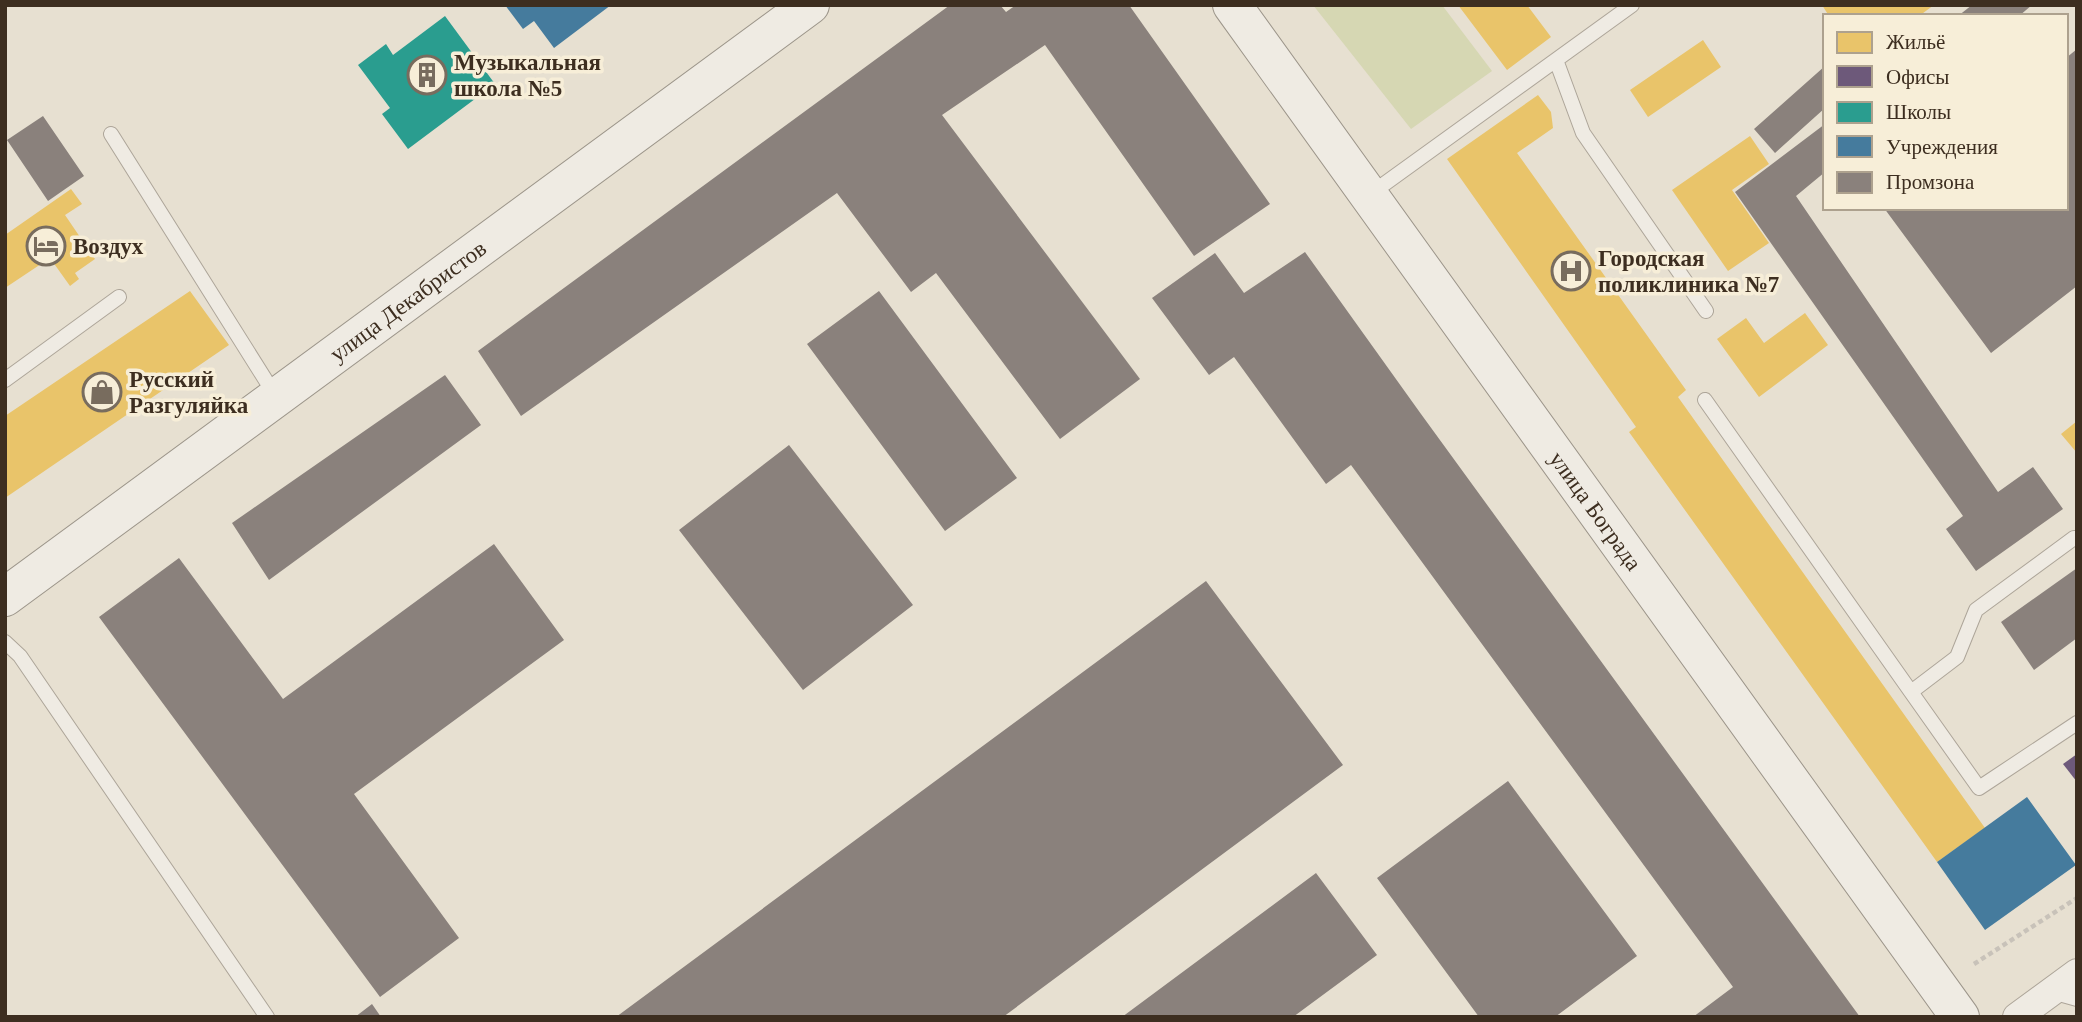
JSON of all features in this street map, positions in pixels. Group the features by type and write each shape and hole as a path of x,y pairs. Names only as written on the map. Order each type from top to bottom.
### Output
{"main road":[{"name":"улица Декабристов","path":"5,597 810,5"},
{"name":"улица Бограда","path":"1238,10 1960,1017"}],"street":[{"path":"2017,1017 2064,995 2077,973"}],"lane":[{"path":"1369,195 1632,5"},
{"path":"1556,60 1583,133 1706,311"},
{"path":"111,134 276,397"},
{"path":"5,380 119,297"},
{"path":"1705,400 1979,788 2077,723"},
{"path":"1910,692 1957,657 1976,610 2074,538"},
{"path":"5,642 20,656 267,1017"}],"path":[{"path":"1974,964 2077,898"}],"green space":[{"path":"1313,5 1442,5 1492,71 1411,129"}],"building: Жильё":[{"path":"1458,5 1527,5 1551,37 1507,70"},
{"path":"1822,5 1934,5 1922,14 1828,14"},
{"path":"1703,40 1721,67 1648,117 1630,90"},
{"path":"1538,95 1551,112 1553,128 1517,153 1686,390 1678,397 1985,828 1937,862 1629,432 1636,427 1447,159"},
{"path":"1750,136 1769,164 1732,190 1769,243 1728,271 1672,190"},
{"name":"Воздух","path":"71,189 82,204 65,215 95,259 75,273 79,279 70,286 50,258 5,288 5,235"},
{"path":"190,291 229,345 5,498 5,416"},
{"path":"1805,313 1828,345 1759,397 1717,339 1746,318 1764,343"},
{"path":"2077,421 2077,453 2061,434"}],"building: Офисы":[{"path":"2077,754 2077,782 2063,764"}],"building: Школы":[{"name":"Музыкальная школа №5","path":"445,16 495,84 408,149 382,114 390,108 358,65 386,44 393,55"}],"building: Учреждения":[{"path":"505,5 611,5 554,48 534,21 523,29"},
{"path":"2027,797 2076,865 1985,930 1937,862"}],"building: Промзона":[{"path":"950,5 1000,5 1006,12 1016,5 1129,5 1270,204 1194,256 1045,45 942,115 1140,379 1060,439 936,273 911,292 837,193 521,416 478,351"},
{"path":"1972,5 2032,5 2021,14 1961,14"},
{"path":"2077,49 2077,286 1991,353 1885,210 2068,210 2068,56"},
{"path":"1823,68 1823,110 1775,153 1754,129"},
{"path":"43,116 84,176 48,201 7,140"},
{"path":"1823,126 1823,174 1796,196 1998,492 2033,467 2063,509 1976,571 1946,529 1963,516 1735,192"},
{"path":"1305,252 1860,1017 1693,1017 1733,987 1351,465 1326,484 1234,357 1209,375 1152,298 1215,253 1244,293"},
{"path":"879,291 1017,478 945,531 807,344"},
{"path":"445,375 481,425 269,580 232,523"},
{"path":"789,445 913,605 803,690 679,530"},
{"path":"494,544 564,640 354,794 459,938 380,997 99,617 179,558 283,699"},
{"path":"2077,568 2077,638 2034,670 2001,622"},
{"path":"1206,581 1343,765 1003,1017 616,1017"},
{"path":"1508,781 1637,956 1555,1017 1479,1017 1377,878"},
{"path":"1316,873 1377,955 1293,1017 1122,1017"},
{"path":"372,1004 381,1017 355,1017"}],"place":[{"name":"Музыкальная школа №5","path":"427,75"},
{"name":"Воздух","path":"46,246"},
{"name":"Городская поликлиника №7","path":"1571,271"},
{"name":"Русский Разгуляйка","path":"102,392"}]}
